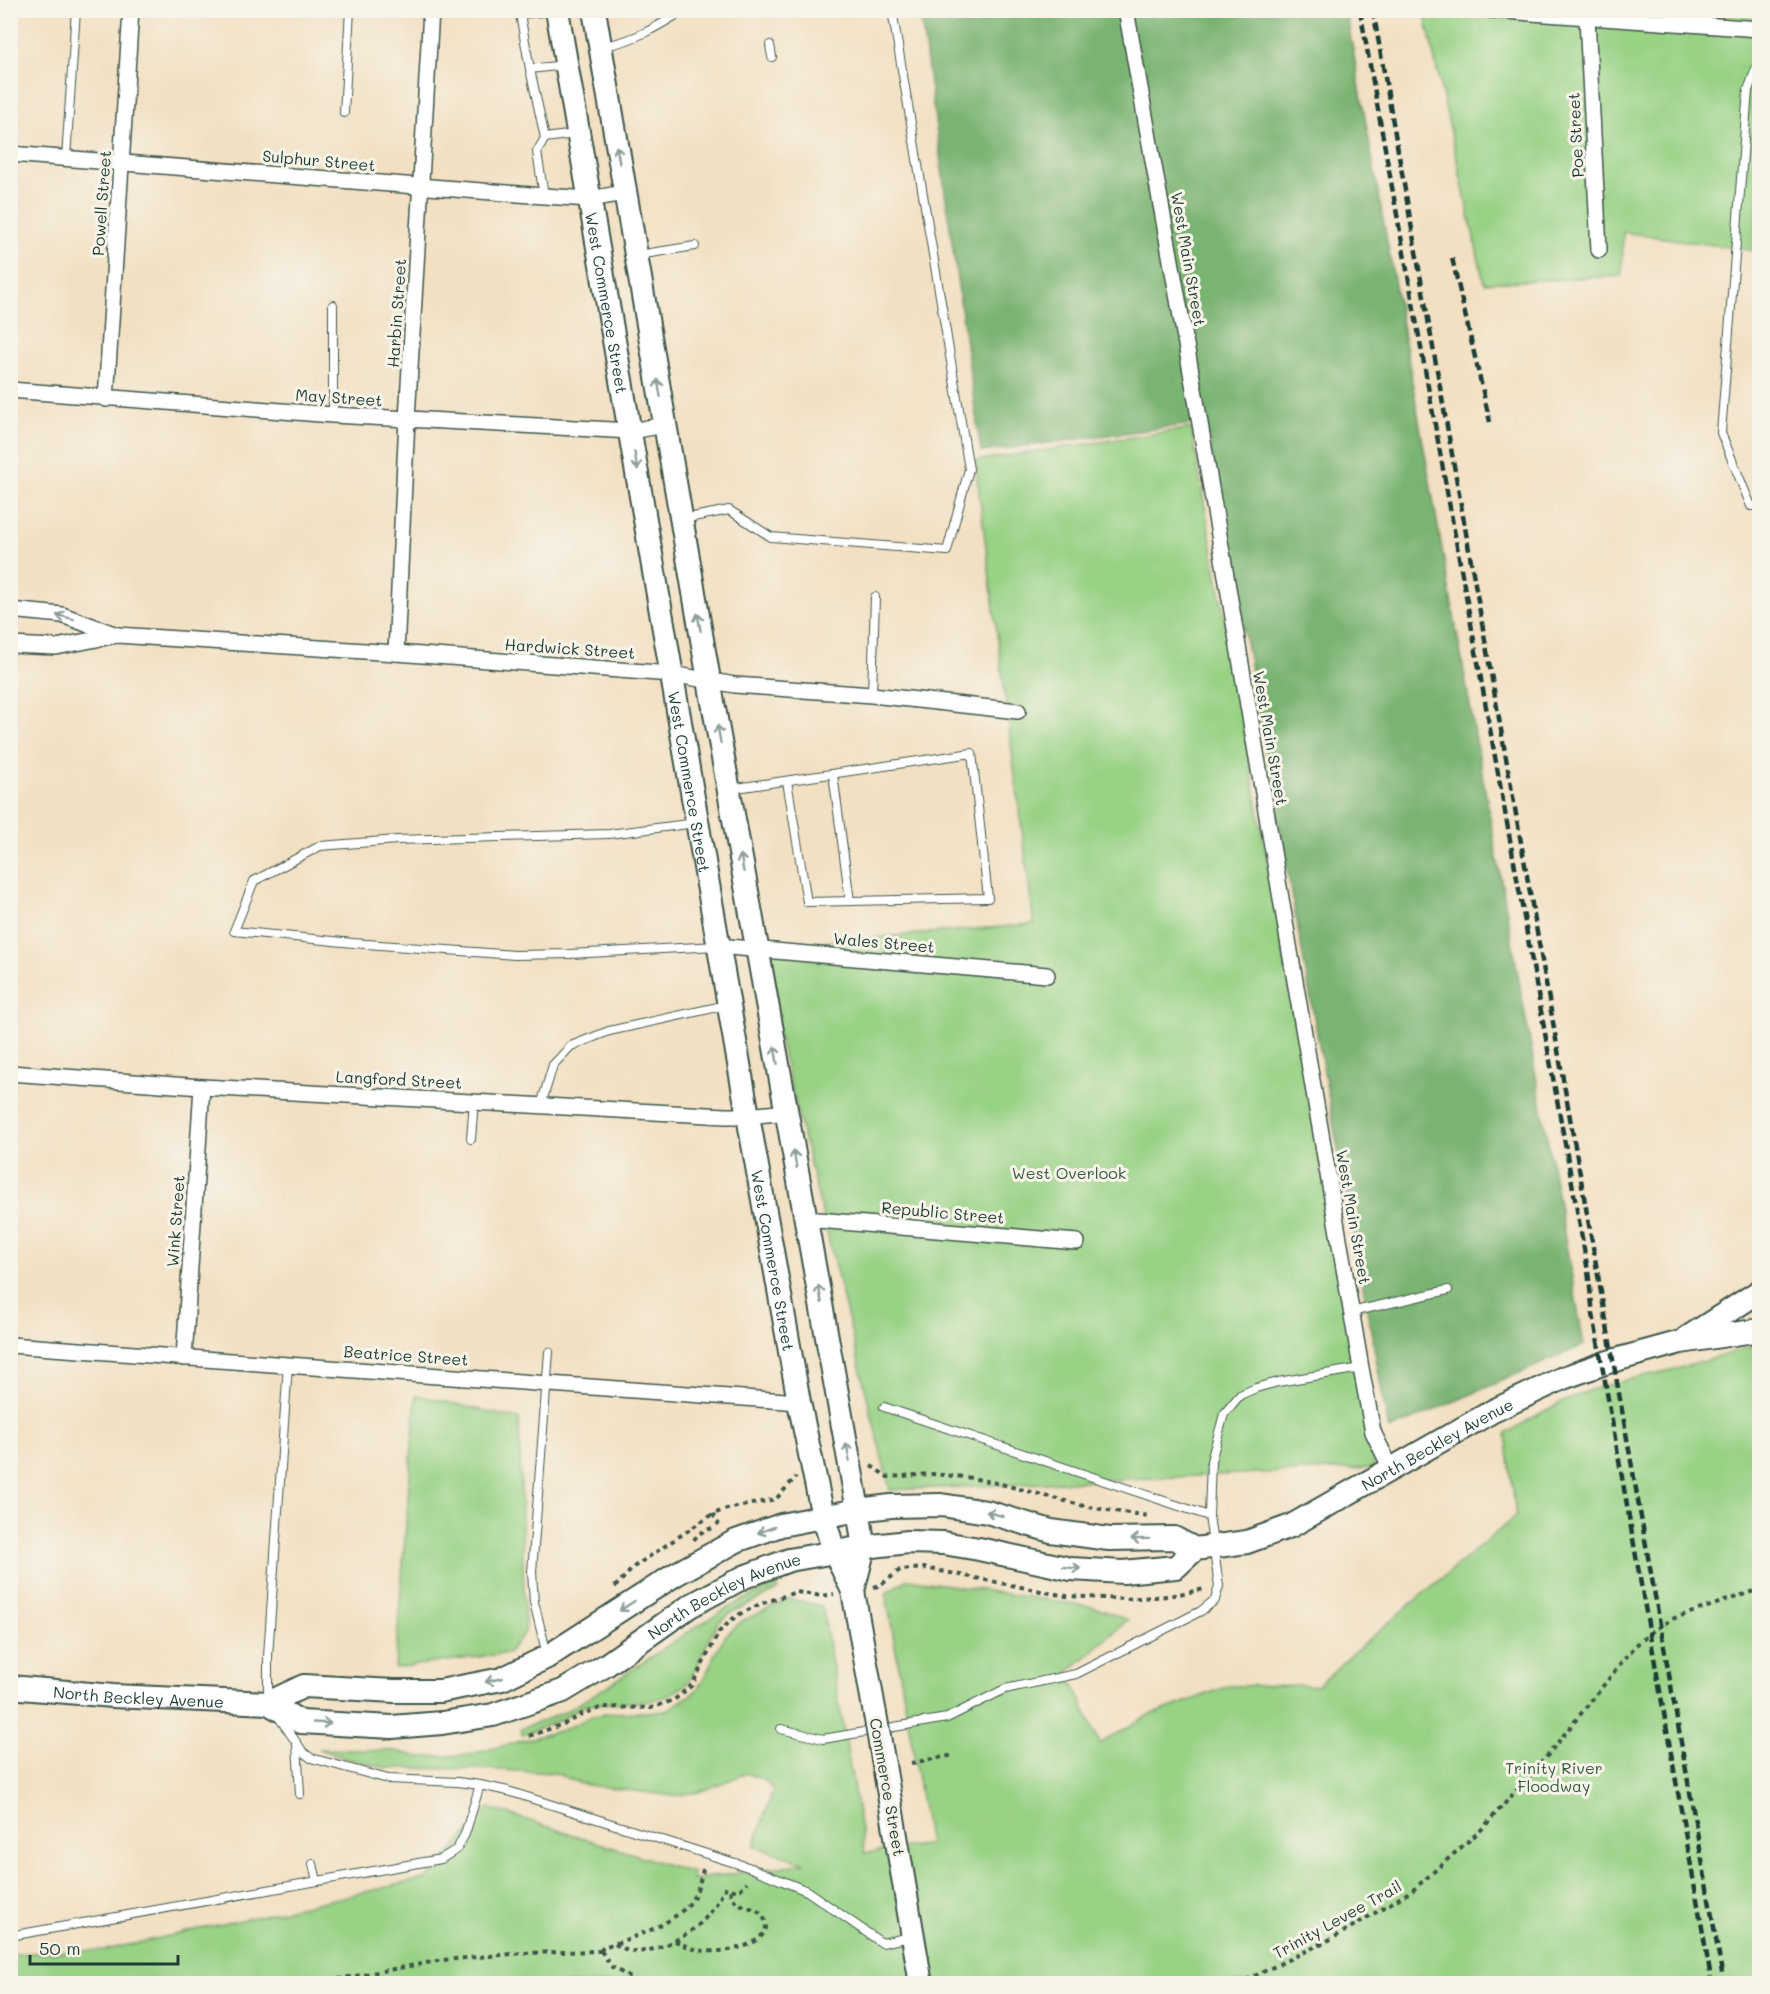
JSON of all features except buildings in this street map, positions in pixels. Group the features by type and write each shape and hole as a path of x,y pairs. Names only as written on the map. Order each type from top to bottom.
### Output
{"main road":[{"name":"West Commerce Street","path":"557,10 799,1402 823,1516 834,1551"},
{"path":"594,10 728,789 864,1546"},
{"name":"North Beckley Avenue","path":"1681,1342 1760,1291"},
{"name":"North Beckley Avenue","path":"10,1688 113,1696 268,1703 301,1722 392,1727 442,1723 493,1715 563,1691 606,1665 690,1606 744,1577 789,1560 897,1542 943,1543 1071,1569 1123,1572 1176,1567 1204,1549 1247,1542 1290,1526 1493,1412 1563,1378 1608,1362 1681,1342 1760,1330"},
{"name":"North Beckley Avenue","path":"268,1703 304,1686 440,1691 502,1679 547,1657 676,1574 736,1541 781,1525 858,1510 891,1506 941,1505 987,1512 1051,1531 1109,1539 1174,1538 1204,1549"},
{"name":"Commerce Street","path":"853,1591 864,1546"},
{"name":"Commerce Street","path":"834,1551 853,1591 921,1983"},
{"path":"547,1657 563,1691"}],"street":[{"name":"Powell Street","path":"106,399 130,10"},
{"name":"Harbin Street","path":"396,653 431,10"},
{"name":"West Main Street","path":"1126,10 1198,412 1361,1368 1373,1432 1391,1469"},
{"path":"1490,10 1760,29"},
{"name":"Poe Street","path":"1587,18 1599,250"},
{"name":"Sulphur Street","path":"10,154 590,199 624,194"},
{"name":"May Street","path":"10,390 333,415 631,431 665,425"},
{"name":"Hardwick Street","path":"10,610 62,615 117,635"},
{"name":"Hardwick Street","path":"10,645 56,647 117,635 396,653 671,674 735,685 872,695 1018,711"},
{"name":"Wales Street","path":"718,946 1047,975"},
{"name":"Langford Street","path":"10,1072 202,1087 748,1116 787,1112"},
{"name":"Wink Street","path":"184,1358 202,1087"},
{"name":"Republic Street","path":"806,1219 1077,1242"},
{"name":"Beatrice Street","path":"10,1345 799,1402"}],"lane":[{"path":"66,158 76,10"},
{"path":"344,113 350,10"},
{"path":"544,196 537,152 545,138 518,12 557,10"},
{"path":"600,46 621,43 657,27 684,10"},
{"path":"681,519 729,510 771,537 947,551 969,469 892,10"},
{"path":"770,45 772,57"},
{"path":"1760,58 1748,90 1721,433 1751,506 1760,506"},
{"path":"530,69 566,65"},
{"path":"545,138 579,134"},
{"path":"636,256 694,246"},
{"path":"333,305 333,415"},
{"path":"872,695 875,597"},
{"path":"728,789 972,753 988,898 807,902 787,781"},
{"path":"833,774 850,901"},
{"path":"698,823 609,834 397,840 320,846 254,880 234,931 515,955 718,946"},
{"path":"541,1105 553,1065 571,1046 609,1031 729,1005"},
{"path":"471,1139 474,1101"},
{"path":"1351,1312 1448,1290"},
{"path":"547,1657 534,1602 532,1572 549,1352"},
{"path":"288,1365 268,1656 268,1703 303,1752 311,1758 370,1775 409,1781 457,1782 508,1791 751,1868 807,1891 882,1943 914,1936"},
{"path":"781,1729 823,1739 946,1718 1005,1689 1076,1674 1202,1611 1215,1600 1219,1586 1204,1549 1209,1516 1211,1461 1224,1414 1240,1395 1256,1388 1361,1368"},
{"path":"884,1407 1209,1516"},
{"path":"297,1742 300,1794"},
{"path":"10,1936 441,1859 457,1849 465,1834 480,1785"},
{"path":"314,1864 316,1881"}],"path":[{"path":"869,1465 888,1478 931,1474 966,1477 1077,1505 1155,1517"},
{"path":"611,1591 635,1566 713,1514 727,1509 776,1500 794,1477"},
{"path":"713,1514 719,1525"},
{"path":"959,1574 961,1567"},
{"path":"881,1585 900,1570 925,1568 1066,1596 1125,1599 1168,1596 1219,1586"},
{"name":"Trinity Levee Trail","path":"1238,1983 1335,1937 1413,1890 1482,1829 1547,1756 1635,1646 1672,1619 1760,1589"},
{"path":"529,1736 604,1707 651,1708 674,1700 692,1685 719,1632 736,1616 760,1604 796,1592 822,1596"},
{"path":"911,1762 954,1755"},
{"path":"311,1983 443,1960 524,1953 601,1951 603,1947 634,1937 674,1917 689,1904 699,1885 707,1854"},
{"path":"615,1944 628,1950 647,1951 674,1941 699,1926 713,1909 725,1888 739,1891 747,1882"},
{"path":"674,1941 699,1950 721,1950 745,1946 761,1938 766,1928 763,1915 754,1909 737,1904 732,1899 730,1889"},
{"path":"601,1951 612,1967 641,1983"}],"green space":[{"path":"920,11 1346,11 1584,1345 1389,1430 1206,422 981,452"},
{"path":"1424,11 1759,11 1760,191 1755,251 1623,232 1622,276 1484,283"},
{"name":"West Overlook","path":"1191,428 1374,1468 890,1490 757,948 1034,924 975,461"},
{"name":"Trinity River Floodway","path":"1759,1344 1759,1983 11,1984 10,1954 106,1950 428,1878 489,1808 693,1873 692,1880 805,1863 754,1846 773,1790 766,1781 747,1773 699,1792 673,1796 581,1784 555,1773 483,1769 386,1768 319,1749 396,1751 420,1757 468,1755 566,1729 592,1716 666,1711 694,1693 705,1677 726,1635 742,1621 789,1599 822,1606 865,1853 929,1844 886,1593 908,1579 1094,1607 1128,1620 1068,1672 1100,1744 1145,1717 1229,1686 1318,1685 1376,1633 1516,1516 1506,1434 1553,1407 1594,1389 1693,1364"},
{"path":"416,1395 519,1419 525,1632 508,1653 395,1668"},
{"path":"777,1585 778,1590 732,1612 718,1623 686,1685 667,1696 646,1702 589,1704 555,1722 522,1735 521,1729 564,1712 591,1697 721,1612"}],"railway":[{"path":"1360,10 1588,1271 1593,1314 1712,1984"},
{"path":"1373,10 1724,1984"},
{"path":"1452,258 1490,422"}]}
